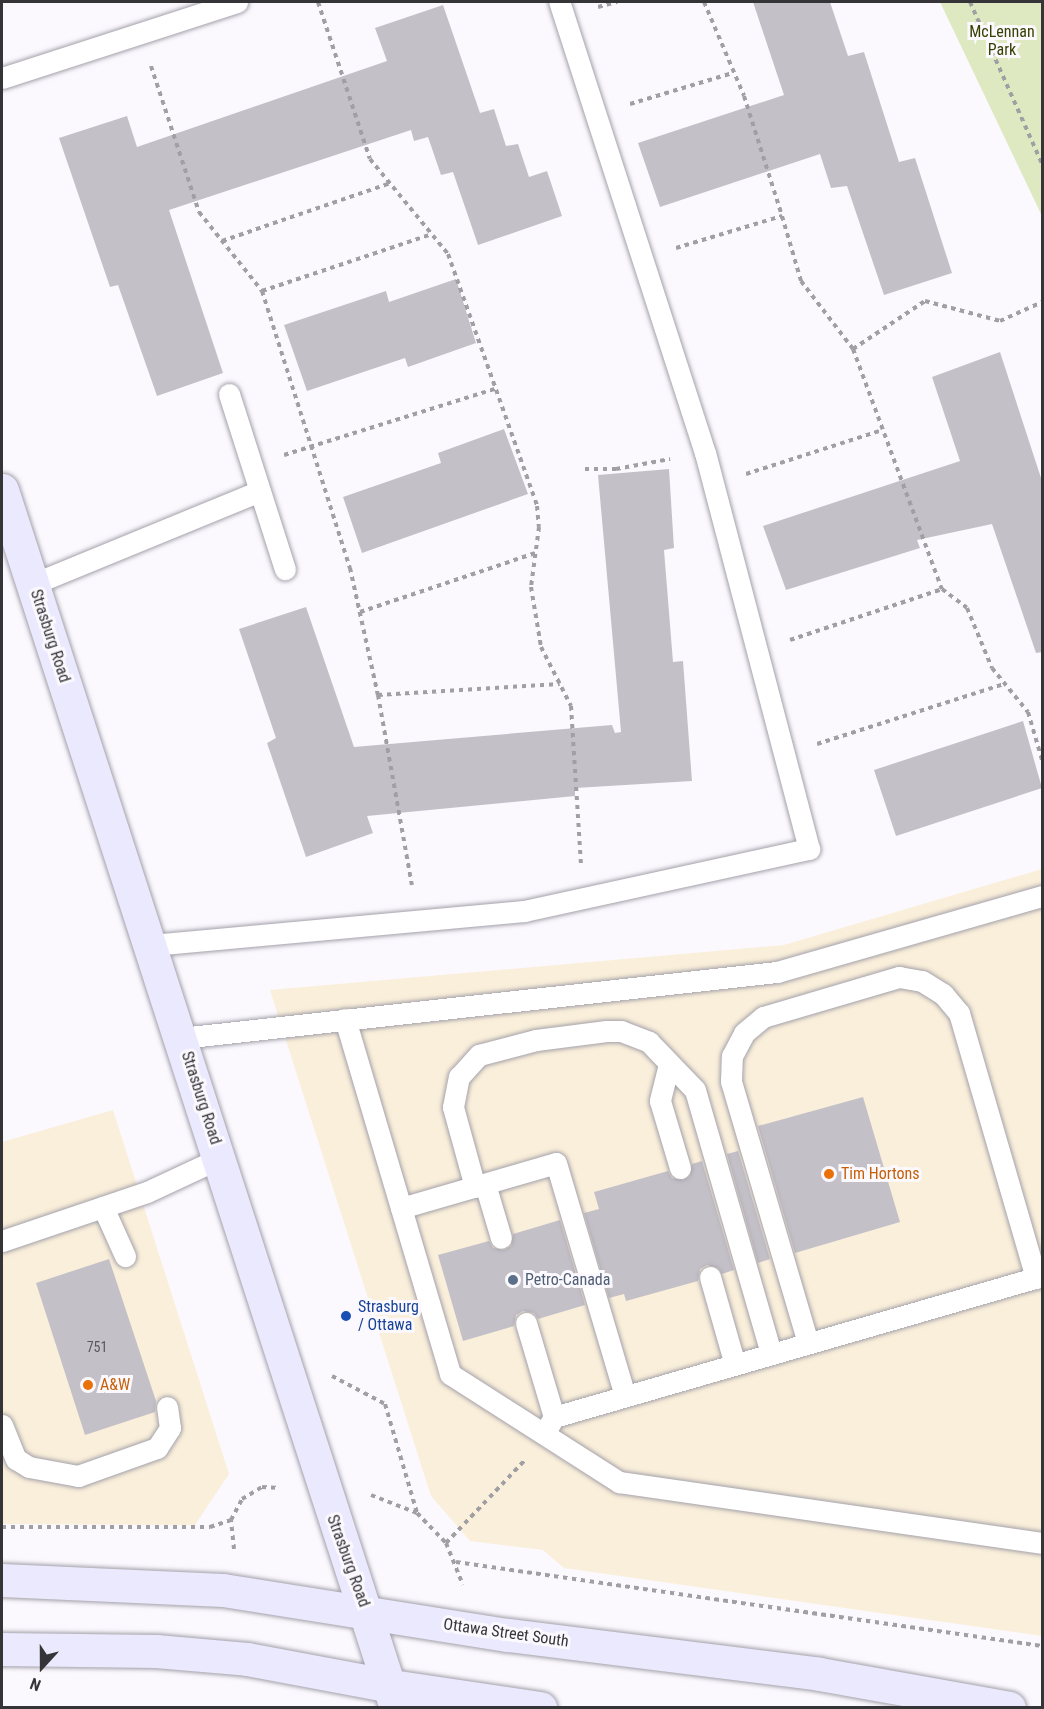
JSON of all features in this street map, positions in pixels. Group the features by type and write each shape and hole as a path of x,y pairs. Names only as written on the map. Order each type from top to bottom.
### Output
{"main road":[{"name":"Strasburg Road","path":"2,490 220,1158 323,1491 393,1697"},
{"name":"Ottawa Street South","path":"2,1580 223,1590 366,1613 819,1674 1010,1707"},
{"path":"2,1648 156,1651 247,1659 393,1697 540,1707"}],"lane":[{"path":"2,78 237,2"},
{"path":"151,945 524,911 809,849 705,453 559,2"},
{"path":"230,394 285,569"},
{"path":"33,584 260,491"},
{"path":"181,1038 777,972 1042,896"},
{"path":"549,1425 625,1396 735,1365 771,1354 808,1344 1039,1277 959,1013 943,994 922,981 899,977 763,1017 744,1033 732,1056 731,1081 808,1344"},
{"path":"345,1019 450,1374 549,1425 619,1482 1042,1542"},
{"path":"501,1238 480,1186 453,1107 459,1077 479,1055 536,1040 621,1031 649,1042 695,1090 771,1354"},
{"path":"669,1064 660,1101 680,1168"},
{"path":"2,1241 103,1207 220,1158"},
{"path":"401,1208 556,1163 625,1396"},
{"path":"103,1207 125,1256"},
{"path":"711,1277 735,1365"},
{"path":"526,1323 549,1425"},
{"path":"2,1425 16,1459 29,1467 78,1476 157,1448 170,1428 167,1407"}],"path":[{"path":"318,2 370,159 448,254 537,506 531,587 541,647 571,706 584,898"},
{"path":"704,2 733,73 782,216 801,281 853,349 942,589 967,608 992,668 1028,712 1042,760"},
{"path":"970,2 1042,164"},
{"path":"141,33 199,212 262,291 311,446 360,612 378,695 418,921"},
{"path":"595,114 733,73"},
{"path":"222,241 390,183"},
{"path":"644,261 782,216"},
{"path":"262,291 432,234"},
{"path":"853,349 925,301 1000,321 1042,302"},
{"path":"252,465 495,389"},
{"path":"585,469 616,469 705,453 744,475 882,430"},
{"path":"360,612 535,553"},
{"path":"758,651 942,589"},
{"path":"378,695 560,684"},
{"path":"785,754 1004,684"},
{"path":"279,1348 385,1404 417,1513"},
{"path":"446,1543 519,1467 549,1425"},
{"path":"232,1544 231,1520 242,1499 262,1487"},
{"path":"379,1496 417,1513 446,1543 456,1562 464,1589"},
{"path":"2,1527 188,1527 231,1520"},
{"path":"456,1562 1042,1646"}],"shaded area":[{"path":"1042,869 1042,1636 564,1568 543,1550 470,1541 431,1496 270,990 784,945"},
{"path":"113,1110 229,1474 195,1525 2,1524 2,1142"}],"green space":[{"name":"McLennan Park","path":"940,2 1042,2 1042,216"}],"building":[{"path":"753,2 830,2 848,56 864,52 899,162 915,158 952,273 884,295 847,186 831,188 820,154 660,207 638,143 784,95"},
{"path":"443,5 480,113 494,109 506,146 518,144 529,177 547,171 562,216 478,245 453,172 441,175 428,137 414,141 411,130 169,210 223,373 157,396 118,285 110,287 59,138 127,116 137,147 387,61 375,28"},
{"path":"456,279 476,343 408,367 405,358 307,391 284,325 386,291 389,302"},
{"path":"1000,352 1042,481 1042,652 1036,653 992,524 917,540 920,548 786,590 763,526 960,461 932,377"},
{"path":"504,429 528,494 362,553 343,497 441,463 438,453"},
{"path":"669,469 674,548 664,550 673,662 683,661 692,781 575,788 575,796 367,816 373,833 306,857 267,743 276,738 239,629 306,607 354,747 612,725 615,733 621,732 598,475"},
{"path":"1023,721 1042,788 896,836 874,770"},
{"name":"Tim Hortons","path":"863,1097 900,1222 795,1253 758,1126"},
{"path":"738,1151 770,1259 758,1263 727,1154"},
{"path":"702,1161 734,1270 722,1274 718,1268 707,1265 700,1269 698,1281 626,1301 624,1294 609,1298 584,1213 599,1209 594,1192 668,1171 672,1178 683,1180 690,1176 692,1164"},
{"name":"Petro-Canada","path":"560,1220 585,1305 538,1319 534,1313 523,1311 516,1315 514,1326 463,1341 438,1255 489,1241 493,1248 504,1250 511,1246 513,1234"},
{"path":"109,1259 156,1401 155,1412 85,1435 36,1283"}],"place":[{"name":"Tim Hortons","path":"829,1174"},
{"name":"Petro-Canada","path":"513,1280"},
{"name":"Strasburg / Ottawa","path":"346,1316"},
{"name":"A&W","path":"88,1385"}]}
